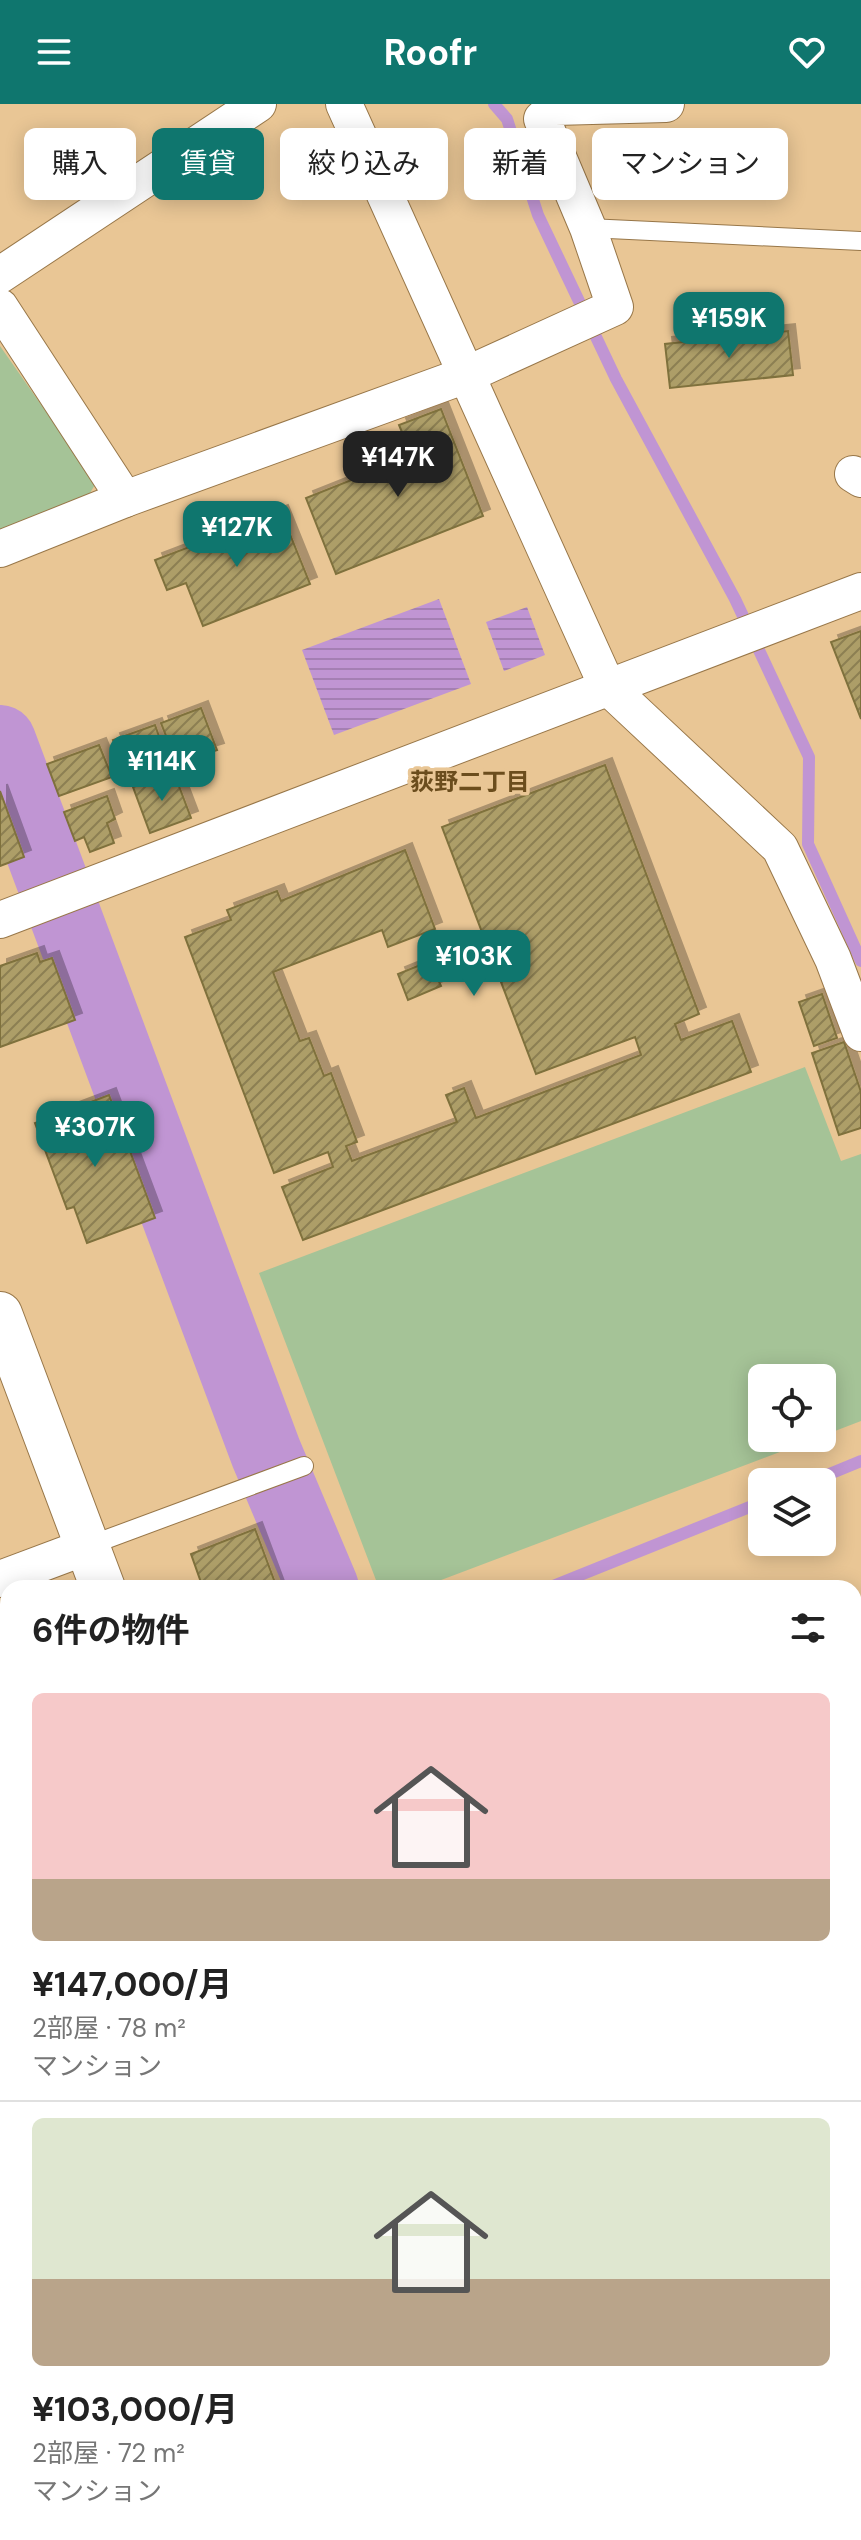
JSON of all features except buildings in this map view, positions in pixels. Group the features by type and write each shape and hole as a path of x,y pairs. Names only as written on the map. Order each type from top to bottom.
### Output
{"street":[{"path":"0,275 258,104"},
{"path":"344,104 607,686 780,848 847,953 861,1033"},
{"path":"0,549 125,499 466,375 615,307 588,228 542,119 555,107 666,104"},
{"path":"0,307 125,499"},
{"path":"0,920 861,591"},
{"path":"0,1314 100,1580"},
{"path":"0,1579 88,1546"}],"lane":[{"path":"588,228 861,241"},
{"path":"88,1546 304,1466"}],"green space":[{"path":"0,346 96,483 87,498 0,533"},
{"path":"805,1067 841,1161 861,1154 861,1421 836,1431 836,1364 748,1364 748,1452 780,1452 441,1580 376,1580 259,1273"}],"shaded area":[{"path":"439,599 471,684 334,735 302,650"},
{"path":"527,607 545,655 504,671 486,622"}],"waterway":[{"path":"494,104 507,119 538,215 616,379 735,599 809,757 808,844 861,961"},
{"path":"0,741 266,1453 320,1580"},
{"path":"836,1471 861,1461"},
{"path":"568,1580 748,1508"}],"district":[{"name":"荻野二丁目","path":"470,782"}]}
